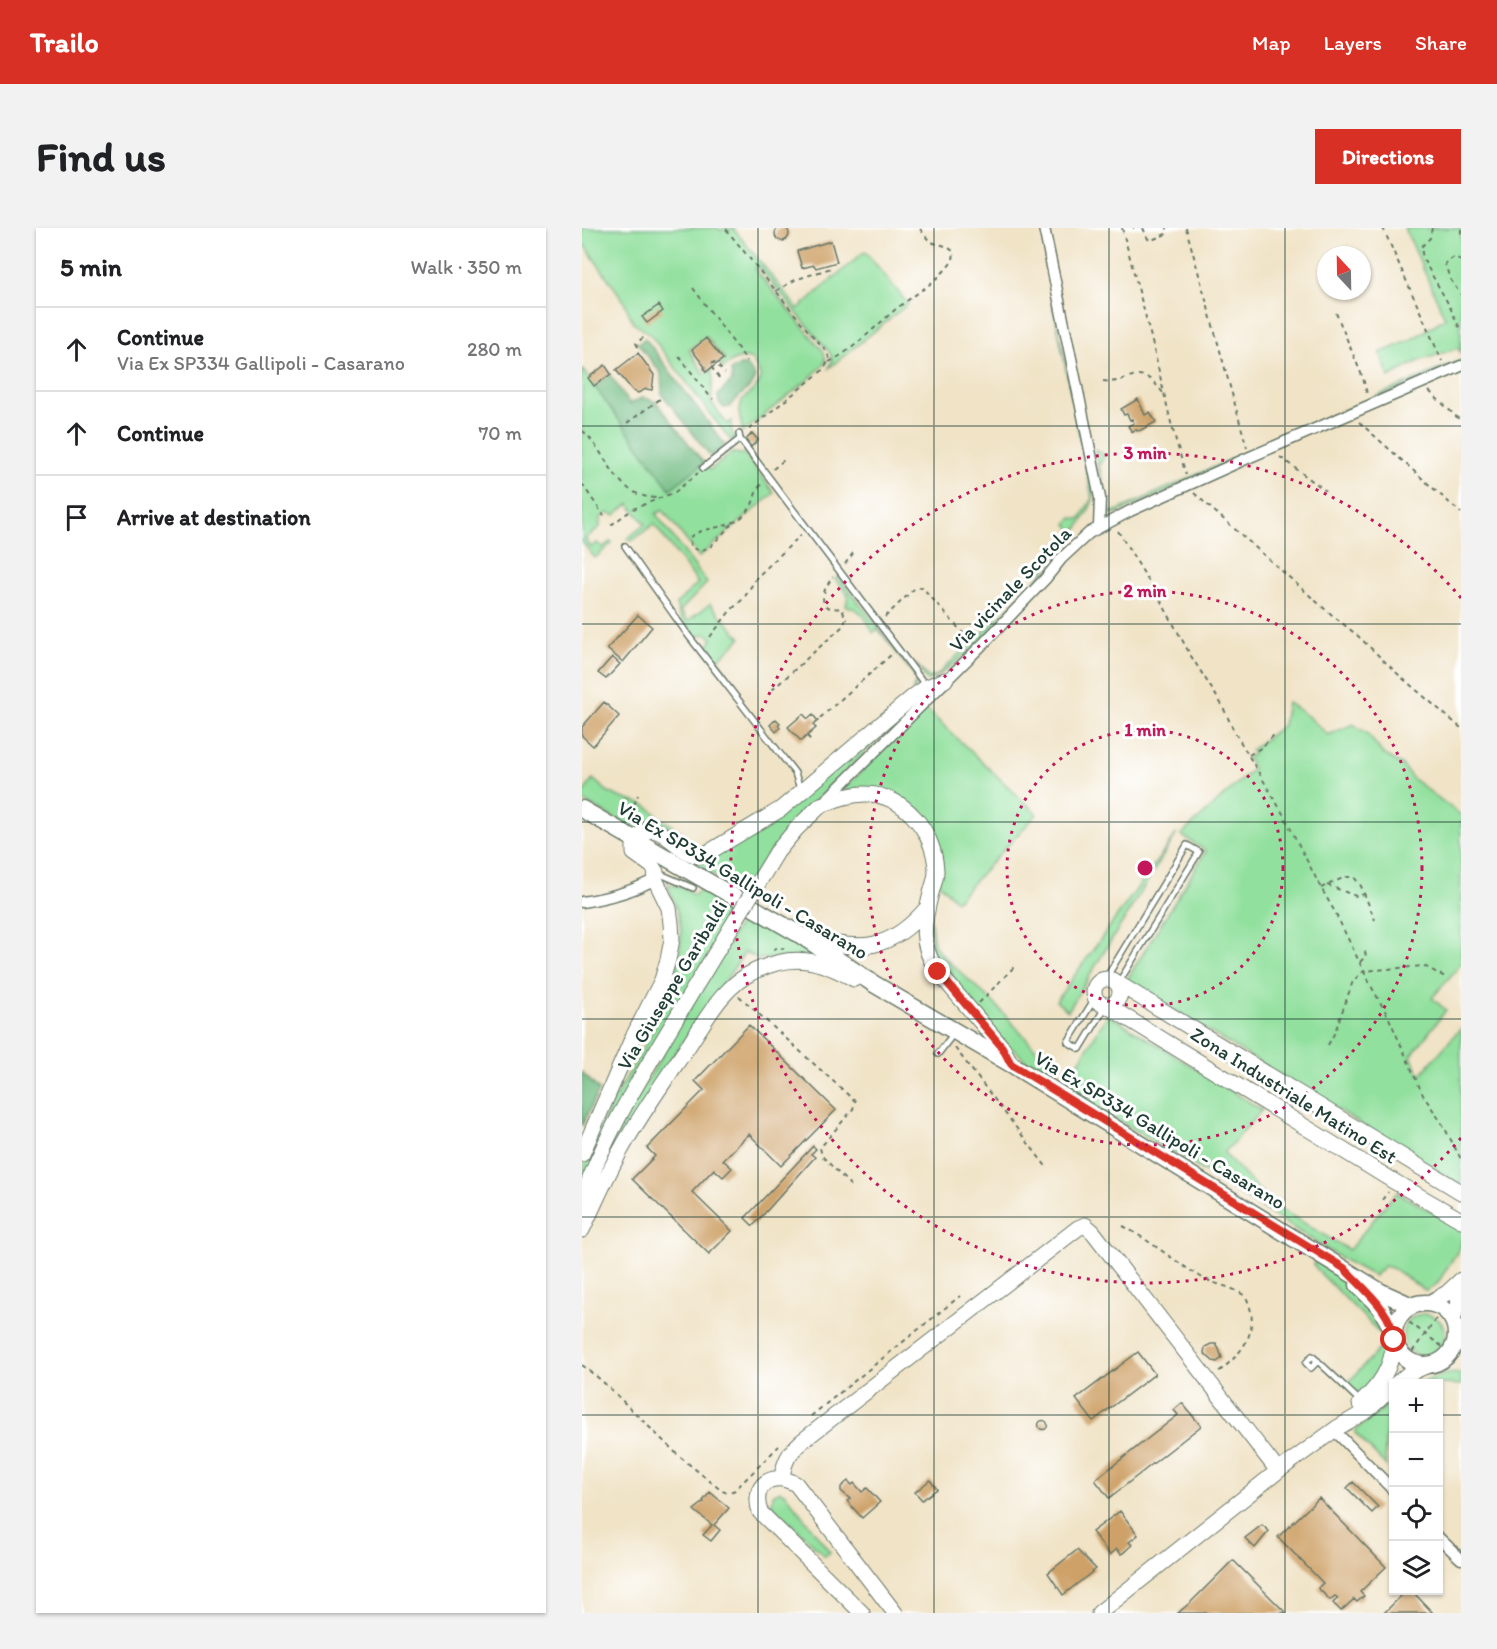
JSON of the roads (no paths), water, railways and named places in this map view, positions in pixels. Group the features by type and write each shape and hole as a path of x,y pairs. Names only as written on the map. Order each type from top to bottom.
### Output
{"main road":[{"name":"Via Ex SP334 Gallipoli - Casarano","path":"582,809 802,936 952,1036 1011,1064 1427,1321"},
{"name":"Via Ex SP334 Gallipoli - Casarano","path":"1344,1268 1380,1307 1427,1321"},
{"path":"1427,1321 1456,1339 1456,1357 1453,1361 1429,1365 1404,1363 1401,1354 1427,1321"}],"street":[{"path":"1044,228 1100,498 1099,527"},
{"name":"Via vicinale Scotola","path":"821,805 1089,533 1112,520 1250,457 1461,366"},
{"path":"582,1154 632,1039 662,980 672,939 670,915 663,892 652,866 634,853 634,839 648,830 659,832 689,853 697,856 704,855 781,809 904,704 927,687 945,680"},
{"path":"821,805 848,795 867,794 883,797 908,810 918,821 934,850 936,873 924,923 925,945 929,959 1002,1047 1011,1064"},
{"name":"Via Giuseppe Garibaldi","path":"582,1200 612,1128 684,1005 777,852 797,828 821,805"},
{"path":"582,902 619,894 644,885 655,876"},
{"path":"802,936 825,942 876,945 910,927 927,908"},
{"path":"582,1230 612,1166 640,1117 730,988 755,971 796,959 813,960 859,981 874,984"},
{"path":"1099,980 1112,981 1121,996 1118,1001 1101,1002 1095,985 1099,980"},
{"name":"Zona Industriale Matino Est","path":"1112,981 1461,1192"},
{"name":"Zona Industriale Matino Est","path":"1101,1002 1461,1220"},
{"path":"1212,1069 1225,1050"},
{"path":"1368,1165 1382,1143"},
{"path":"782,1478 783,1466 789,1453 801,1442 1082,1226 1088,1227 1093,1232 1278,1471"},
{"path":"1427,1321 1447,1293 1461,1280"},
{"path":"1365,1406 1386,1375 1393,1356 1427,1321 1461,1292"},
{"path":"1402,1379 1429,1365"},
{"path":"1100,1613 1278,1471 1389,1389"},
{"path":"1336,1429 1390,1487"},
{"path":"862,1613 760,1512 756,1502 765,1482 775,1478 786,1478 796,1484 895,1613"},
{"path":"1442,1541 1461,1559"}],"lane":[{"path":"703,468 740,437 927,687"},
{"path":"625,546 688,635 795,773 802,793"},
{"path":"1187,845 1199,852 1112,981 1187,845"},
{"path":"655,876 693,888"},
{"path":"1101,1002 1080,1049 1068,1042 1101,1002"},
{"path":"938,1054 952,1036"},
{"path":"1318,1361 1365,1406"}]}
